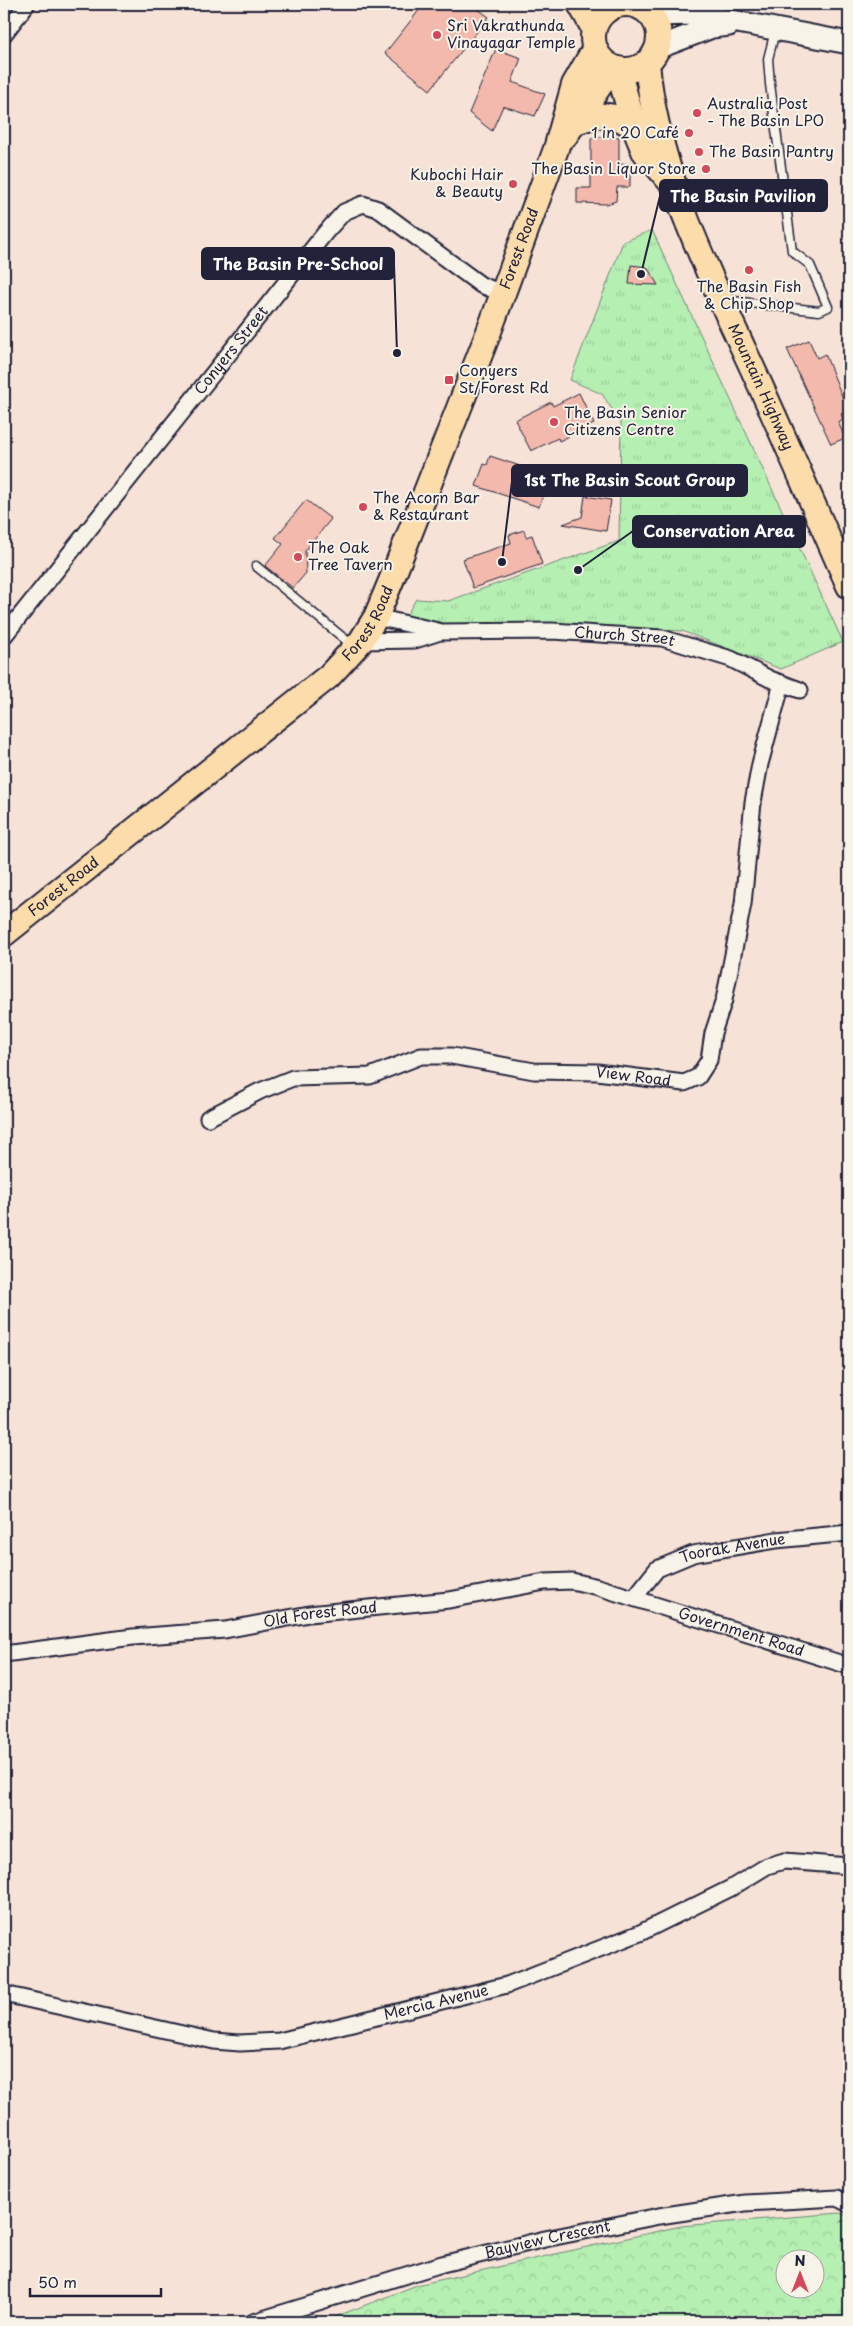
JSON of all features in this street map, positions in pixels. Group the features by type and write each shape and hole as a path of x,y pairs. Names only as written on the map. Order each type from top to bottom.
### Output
{"main road":[{"path":"580,4 601,61 615,69 634,69 652,56 712,27 744,23"},
{"path":"594,38 599,17 607,10 616,4 639,7 650,15 658,31 652,56"},
{"path":"650,15 695,14 849,43"},
{"name":"Forest Road","path":"4,934 329,676 358,644 376,617 488,334 556,149 574,85 594,38"},
{"name":"Mountain Highway","path":"652,56 658,132 674,186 720,300 849,586"},
{"name":"Forest Road","path":"556,149 615,69"},
{"name":"Mountain Highway","path":"615,69 644,151 674,186"},
{"path":"574,123 584,119 608,116 625,121 635,130"}],"street":[{"path":"4,34 27,4"},
{"name":"Conyers Street","path":"4,636 319,240 344,212 363,204 378,209 481,285 502,293"},
{"name":"Church Street","path":"376,617 440,632 552,631 662,638 731,659 782,684 800,690"},
{"name":"Church Street","path":"358,644 415,640 440,632"},
{"name":"View Road","path":"208,1118 260,1091 294,1078 370,1076 421,1056 452,1056 534,1071 597,1072 684,1083 698,1077 709,1060 713,1032 724,1000 743,904 753,802 760,764 782,684"},
{"name":"Toorak Avenue","path":"634,1598 657,1569 693,1554 776,1540 849,1533"},
{"name":"Old Forest Road","path":"4,1654 133,1637 225,1630 309,1614 449,1600 545,1582 572,1581 598,1586 634,1598"},
{"name":"Government Road","path":"634,1598 849,1666"},
{"name":"Mercia Avenue","path":"4,1994 214,2041 240,2043 279,2041 507,1985 640,1933 731,1888 767,1866 784,1861 849,1866"},
{"name":"Bayview Crescent","path":"253,2322 442,2264 545,2239 745,2203 837,2198 849,2204"}],"lane":[{"path":"720,300 819,311 828,307 810,265 792,251 768,59 776,29"},
{"path":"256,566 358,644"}],"green space":[{"path":"652,230 843,642 781,669 682,631 617,627 469,626 404,620 416,599 448,601 619,541 621,423 602,394 570,380 623,242"},
{"path":"840,2213 849,2217 849,2322 322,2322 417,2285 681,2226"}],"building":[{"name":"Sri Vakrathunda Vinayagar Temple","path":"424,4 471,4 489,17 430,90 385,53"},
{"path":"496,49 521,58 512,82 545,94 535,116 503,106 492,131 469,113"},
{"path":"619,137 619,164 630,164 630,187 617,187 616,201 607,204 577,203 577,188 591,188 591,138"},
{"path":"631,265 647,267 658,285 629,284"},
{"path":"809,340 817,358 825,354 848,411 841,414 843,419 838,422 845,438 831,444 787,349"},
{"name":"The Basin Senior Citizens Centre","path":"579,393 594,424 559,441 558,438 531,451 515,420 551,402 553,406"},
{"path":"490,456 550,476 539,507 476,486 484,464 487,465"},
{"path":"585,496 611,500 606,531 563,524 582,517"},
{"path":"306,500 331,519 305,551 306,573 293,588 265,566 283,544 275,538"},
{"path":"524,530 526,537 532,535 542,564 473,588 463,559 511,543 509,535"}],"place":[{"name":"Sri Vakrathunda Vinayagar Temple","path":"437,35"},
{"name":"Australia Post - The Basin LPO","path":"697,113"},
{"name":"1 in 20 Café","path":"689,133"},
{"name":"The Basin Pantry","path":"699,152"},
{"name":"The Basin Liquor Store","path":"706,169"},
{"name":"Kubochi Hair & Beauty","path":"513,184"},
{"name":"The Basin Fish & Chip Shop","path":"749,270"},
{"name":"The Basin Pavilion","path":"641,274"},
{"name":"The Basin Pre-School","path":"397,353"},
{"name":"Conyers St/Forest Rd","path":"449,380"},
{"name":"The Basin Senior Citizens Centre","path":"554,422"},
{"name":"The Acorn Bar & Restaurant","path":"363,507"},
{"name":"The Oak Tree Tavern","path":"298,557"},
{"name":"1st The Basin Scout Group","path":"502,562"},
{"name":"Conservation Area","path":"578,570"}]}
